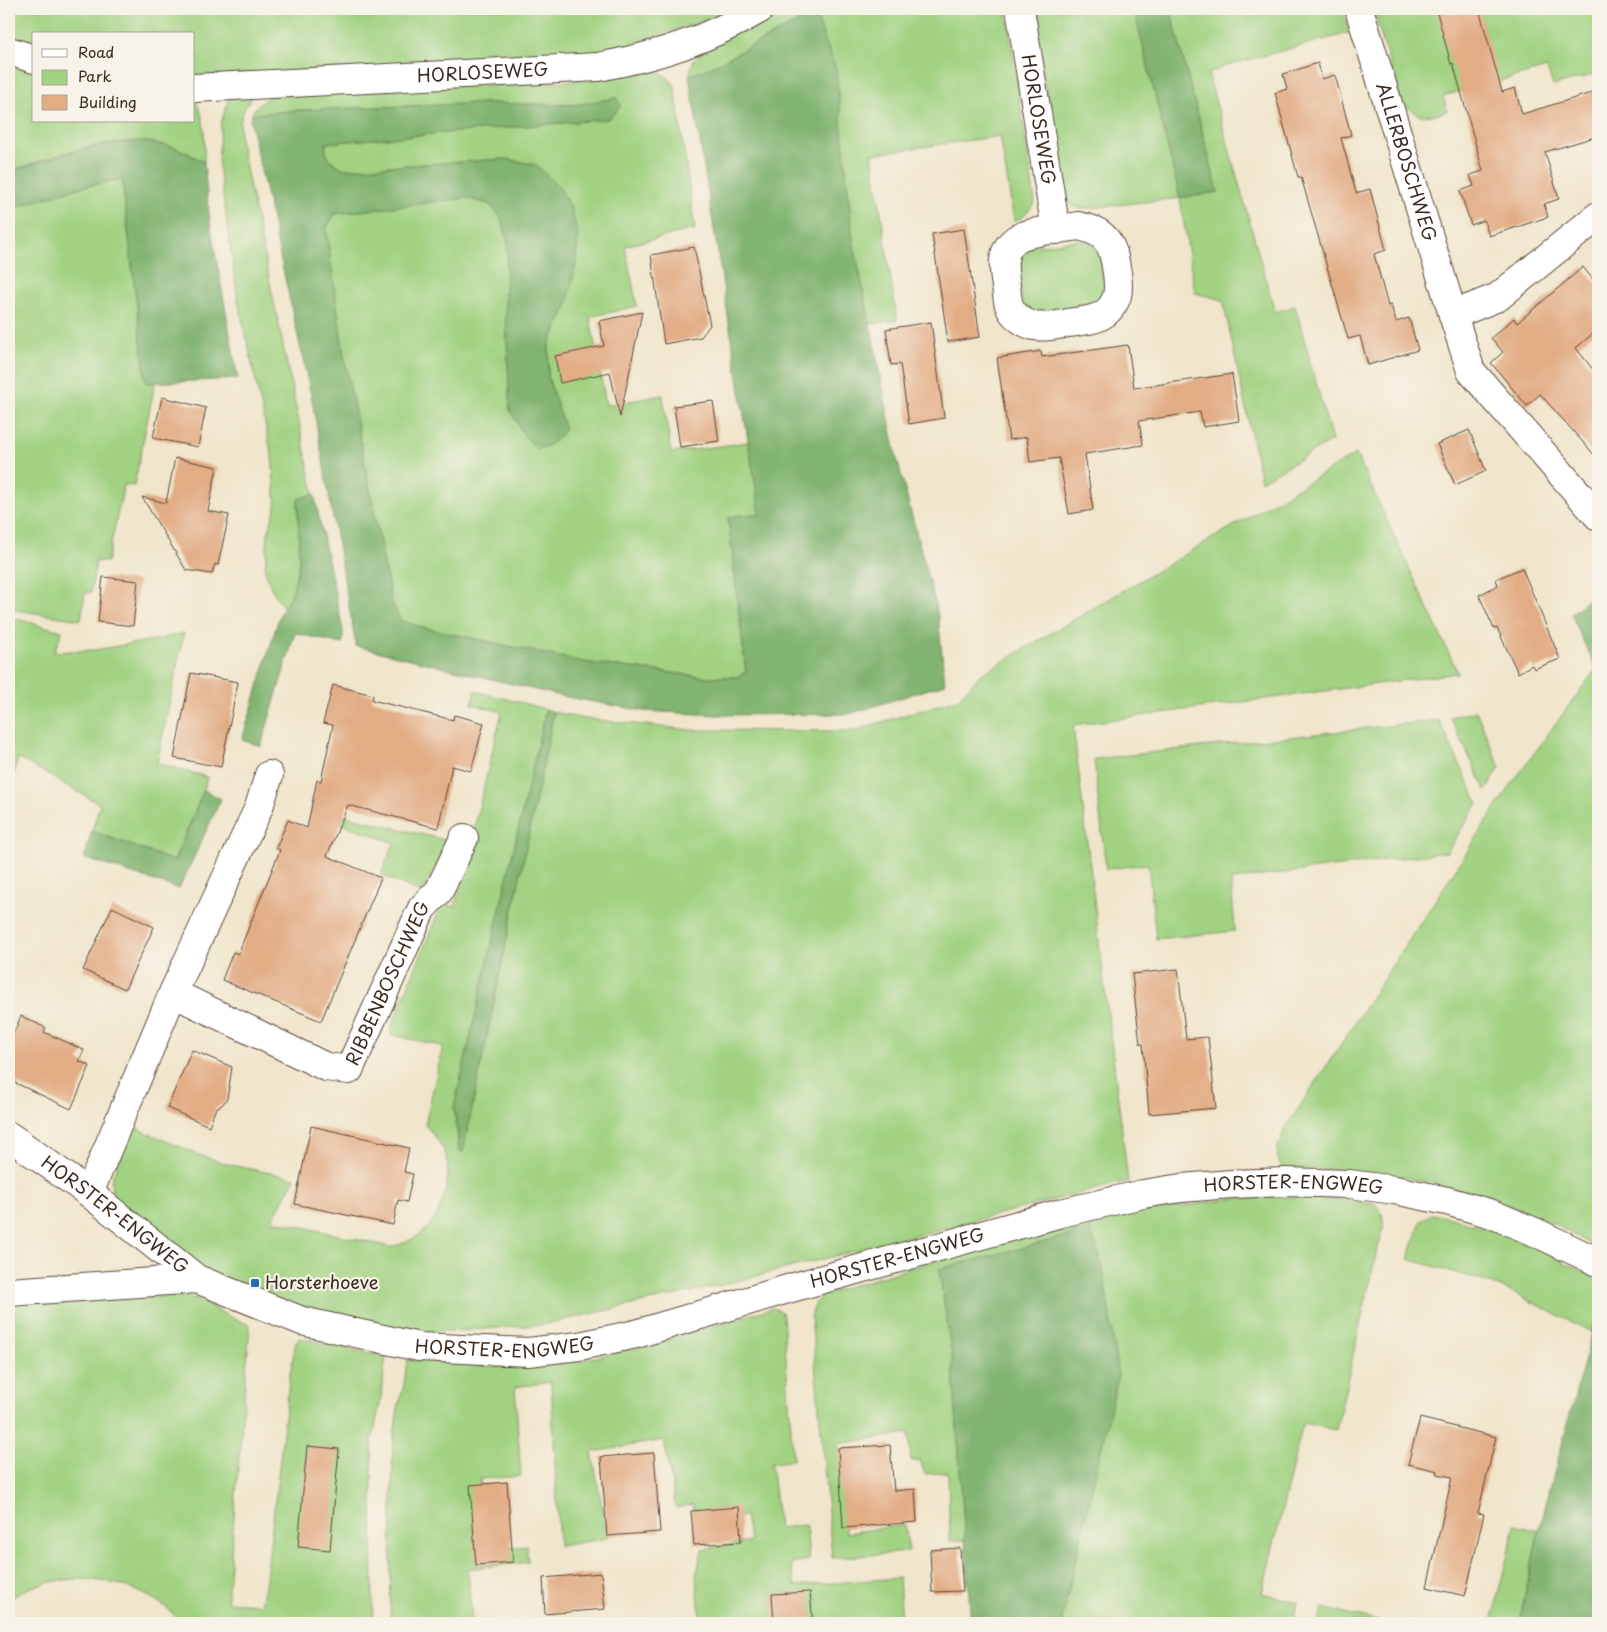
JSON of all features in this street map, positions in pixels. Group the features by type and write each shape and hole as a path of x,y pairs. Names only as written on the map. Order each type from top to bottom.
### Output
{"street":[{"name":"HORLOSEWEG","path":"195,88 598,67 690,44 760,9"},
{"name":"HORLOSEWEG","path":"1020,9 1056,230"},
{"name":"ALLERBOSCHWEG","path":"1359,9 1471,371 1598,516"},
{"path":"9,51 32,58"},
{"path":"1453,315 1498,297 1598,216"},
{"path":"1078,226 1091,229 1103,235 1113,249 1118,286 1117,295 1114,304 1105,314 1094,319 1041,327 1031,326 1015,315 1009,305 1003,266 1004,255 1010,245 1018,238 1028,234 1056,230 1078,226"},
{"path":"89,1193 173,993 259,807 269,775"},
{"name":"RIBBENBOSCHWEG","path":"173,993 326,1067 349,1070 422,908 439,892 464,838"},
{"name":"HORSTER-ENGWEG","path":"9,1136 89,1193 197,1279 302,1321 419,1347 528,1352 579,1346 636,1334 1061,1213 1126,1197 1181,1188 1231,1184 1286,1182 1349,1184 1395,1190 1448,1201 1492,1214 1537,1232 1598,1262"},
{"name":"HORSTER-ENGWEG","path":"9,1292 197,1279"}],"green space":[{"path":"9,9 737,9 600,55 195,76 195,32 32,32 32,42 9,35"},
{"path":"778,9 1006,9 1035,202 1024,216 1014,221 1000,136 872,154 897,320 870,324 853,240 815,13 707,69 689,75 693,61 706,48"},
{"path":"1034,9 1134,9 1180,197 1218,192 1170,9 1342,9 1349,33 1225,66 1208,74 1275,312 1295,306 1332,441 1261,481 1223,300 1195,293 1180,198 1081,209 1070,205 1061,193"},
{"path":"1134,9 1170,9 1218,192 1180,198"},
{"path":"1373,9 1598,9 1598,73 1553,86 1547,68 1443,96 1447,111 1427,116 1417,114 1401,101"},
{"path":"815,13 836,69 853,240 897,459 938,615 945,684 849,714 716,715 644,711 561,696 356,646 312,400 250,120 252,114 301,110 486,103 574,105 616,98 621,105 608,119 326,143 326,153 330,159 344,169 506,159 537,165 559,187 571,209 578,235 576,264 567,306 549,344 548,377 565,429 553,442 537,449 525,437 510,410 505,294 508,242 501,217 489,204 466,198 335,214 326,228 343,350 391,600 400,620 420,627 583,662 705,677 737,677 746,672 728,518 739,515 760,514 689,75 707,69"},
{"path":"9,61 32,68 32,122 195,122 195,101 203,121 204,162 173,147 153,143 111,143 69,152 9,172 9,86 13,84 9,83"},
{"path":"654,71 666,76 675,87 695,229 625,246 637,306 590,317 606,405 663,395 671,453 748,442 761,514 739,515 728,518 746,672 737,677 705,677 583,662 420,627 399,620 391,600 343,350 326,228 335,214 466,198 489,204 501,217 508,242 505,294 510,410 564,429 548,377 549,344 558,325 571,209 559,187 537,165 506,159 344,169 328,156 326,153 326,143 608,119 617,98 574,105 486,103 301,110 252,114 255,108 269,96 586,80"},
{"path":"252,96 242,116 240,139 314,494 298,499 299,564 292,593 284,608 272,590 265,570 268,534 276,506 272,456 238,300 218,160 221,123 229,97"},
{"path":"141,141 174,147 204,162 210,223 238,379 146,383 122,179 81,187 9,209 9,172 66,153 106,144"},
{"path":"122,179 146,383 155,383 134,486 124,485 107,562 96,561 91,592 85,593 81,620 9,609 9,209 81,187"},
{"path":"1078,240 1094,245 1100,254 1104,292 1097,303 1090,306 1041,314 1030,310 1022,301 1016,266 1021,253 1031,247"},
{"path":"1356,454 1458,673 1073,725 1128,1181 722,1285 541,1325 454,1331 425,1331 388,1327 308,1307 307,1309 213,1274 113,1197 111,1181 133,1127 202,1156 231,1165 295,1178 272,1220 391,1247 416,1237 428,1227 442,1202 448,1171 445,1153 425,1125 443,1046 391,1035 391,1028 442,903 455,907 502,712 472,704 475,691 546,709 454,1108 459,1151 463,1152 554,712 579,718 691,730 852,731 958,699 980,675"},
{"path":"314,494 343,630 343,641 342,644 295,633 261,746 242,740 280,614 292,593 299,564 298,499"},
{"path":"1598,591 1598,671 1571,614"},
{"path":"9,617 62,631 54,652 94,650 184,633 157,763 207,777 204,790 174,861 92,831 100,804 18,758 9,794"},
{"path":"1596,669 1598,671 1598,1248 1534,1215 1474,1194 1443,1186 1411,1179 1348,1170 1284,1169 1278,1160 1277,1154 1285,1129 1511,785"},
{"path":"546,709 554,712 463,1152 459,1151 454,1108"},
{"path":"1476,711 1500,767 1486,791 1450,717"},
{"path":"1439,720 1478,803 1447,852 1231,880 1235,931 1156,939 1148,864 1106,869 1094,759"},
{"path":"204,790 221,799 179,889 84,858 92,831 174,861"},
{"path":"322,810 449,841 422,893 381,875 394,843 321,816"},
{"path":"1313,1197 1375,1204 1382,1215 1384,1226 1336,1430 1303,1423 1262,1593 1298,1602 1294,1623 1061,1623 1118,1376 939,1269 952,1355 965,1541 950,1541 948,1472 925,1474 920,1460 911,1461 909,1433 838,1444 846,1533 905,1525 909,1552 832,1558 811,1316 816,1302 822,1295 946,1257 1081,1222 1228,1199"},
{"path":"1432,1214 1476,1225 1518,1240 1598,1280 1598,1320 1596,1319 1592,1332 1501,1287 1408,1259 1421,1221"},
{"path":"1091,1230 1103,1268 1118,1376 1061,1623 971,1623 952,1355 939,1269"},
{"path":"184,1296 195,1298 230,1317 250,1325 227,1602 261,1604 265,1586 290,1374 296,1341 299,1338 386,1357 380,1403 372,1442 373,1623 183,1623 166,1607 148,1596 132,1589 98,1580 80,1579 46,1583 29,1588 9,1599 9,1303"},
{"path":"773,1308 782,1312 783,1316 793,1460 771,1464 779,1528 806,1525 809,1560 791,1564 795,1586 899,1578 902,1623 701,1623 696,1576 702,1550 750,1541 745,1516 697,1525 693,1504 676,1508 664,1440 592,1452 608,1538 559,1546 551,1382 515,1387 521,1476 480,1479 485,1550 527,1546 528,1562 468,1569 472,1623 390,1623 393,1442 407,1360 462,1365 537,1366 555,1364 611,1354 666,1340"},
{"path":"1596,1318 1598,1320 1598,1623 1519,1623 1539,1530"},
{"path":"1515,1525 1539,1531 1519,1623 1491,1623"},
{"path":"1322,1608 1386,1623 1318,1623"}],"building":[{"path":"1436,9 1479,9 1502,92 1515,88 1522,114 1598,91 1598,136 1545,152 1559,199 1544,204 1548,217 1489,236 1484,220 1471,225 1460,191 1474,186 1470,175 1483,171"},
{"path":"1318,63 1322,79 1335,75 1351,135 1341,138 1356,193 1370,189 1386,250 1374,254 1388,306 1391,305 1396,322 1409,318 1418,350 1368,365 1360,336 1348,339 1301,177 1298,177 1275,93 1287,89 1283,74"},
{"path":"964,229 980,337 948,342 932,234"},
{"path":"694,247 710,325 701,337 664,344 651,255"},
{"path":"1583,267 1598,286 1598,329 1576,348 1598,376 1598,459 1540,394 1527,406 1491,363 1503,352 1491,338 1514,318 1517,323"},
{"path":"642,312 620,417 610,372 560,383 555,356 604,346 599,321"},
{"path":"931,322 944,418 909,424 900,364 891,365 886,329"},
{"path":"1128,345 1134,388 1232,374 1239,421 1203,427 1200,412 1139,421 1143,445 1085,454 1093,510 1069,514 1059,458 1030,462 1027,437 1009,440 997,358 1041,351 1042,357"},
{"path":"162,397 206,408 198,447 153,438"},
{"path":"713,401 719,441 680,447 674,406"},
{"path":"1469,430 1486,471 1455,485 1437,444"},
{"path":"175,458 217,467 208,511 229,515 218,565 215,564 212,574 186,570 142,497 166,503"},
{"path":"1522,568 1560,659 1534,669 1532,665 1518,673 1497,628 1494,629 1479,595 1498,585 1496,579"},
{"path":"103,577 138,581 133,626 98,622"},
{"path":"191,673 238,682 221,767 174,758"},
{"path":"333,685 373,695 372,700 453,720 454,715 484,723 471,771 452,766 438,828 348,805 327,856 381,878 321,1021 222,980 233,952 238,954 280,850 276,848 288,820 307,828 317,780 321,781 333,725 323,723"},
{"path":"112,907 154,927 125,989 83,970"},
{"path":"1178,969 1186,1039 1208,1037 1216,1108 1149,1114 1143,1044 1140,1044 1132,974"},
{"path":"21,1016 46,1028 44,1032 84,1050 79,1061 90,1066 71,1109 9,1080 9,1044"},
{"path":"192,1050 232,1067 227,1099 216,1108 209,1126 167,1108"},
{"path":"311,1126 409,1148 404,1172 413,1174 407,1202 398,1200 393,1225 295,1204"},
{"path":"1420,1418 1496,1437 1478,1513 1484,1514 1465,1596 1427,1587 1452,1477 1437,1474 1438,1471 1408,1464"},
{"path":"890,1445 894,1491 915,1489 917,1522 843,1528 838,1448"},
{"path":"307,1446 339,1449 330,1550 298,1547"},
{"path":"654,1453 660,1532 607,1536 601,1457"},
{"path":"507,1482 513,1562 476,1565 470,1485"},
{"path":"739,1507 741,1542 694,1545 691,1511"},
{"path":"960,1548 963,1591 932,1592 930,1550"},
{"path":"601,1573 605,1609 545,1614 543,1578"},
{"path":"810,1592 813,1623 774,1623 772,1594"}],"place":[{"name":"Horsterhoeve","path":"255,1283"}]}
